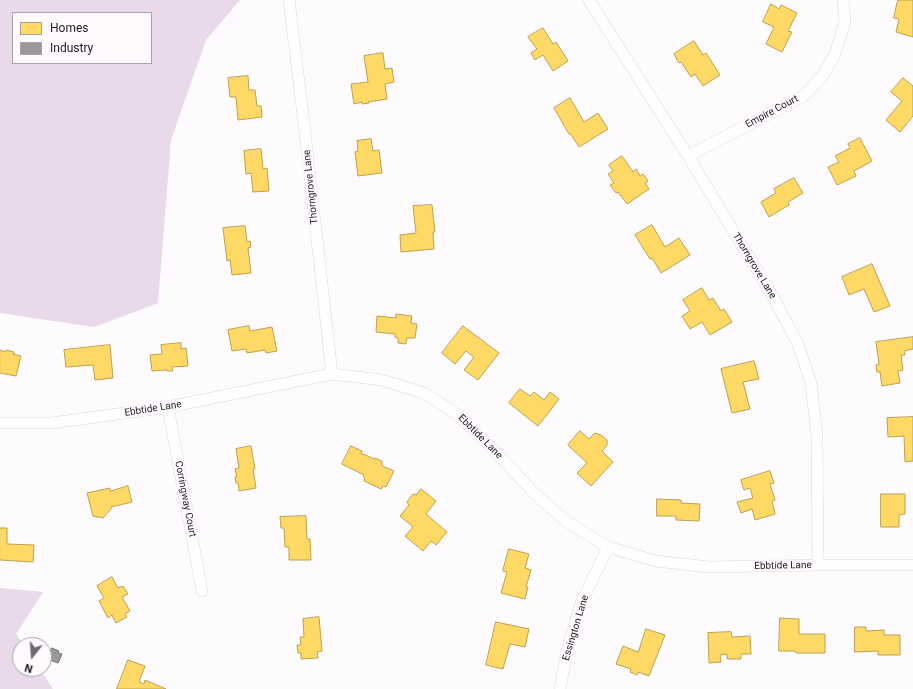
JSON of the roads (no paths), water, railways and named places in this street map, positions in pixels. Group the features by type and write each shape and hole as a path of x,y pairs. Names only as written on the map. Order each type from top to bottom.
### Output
{"street":[{"name":"Thorngrove Lane","path":"289,0 332,374"},
{"name":"Thorngrove Lane","path":"589,0 688,156 772,295 798,342 811,383 817,436 818,566"},
{"name":"Empire Court","path":"688,156 804,96 823,75 836,54 845,21 843,0"},
{"name":"Ebbtide Lane","path":"0,422 52,423 168,407 332,374 382,380 424,393 457,414 488,444 536,495 567,522 608,547 656,561 709,567 913,565"},
{"name":"Corringway Court","path":"168,407 202,591"},
{"name":"Essington Lane","path":"560,689 567,651 581,603 608,547"}]}
